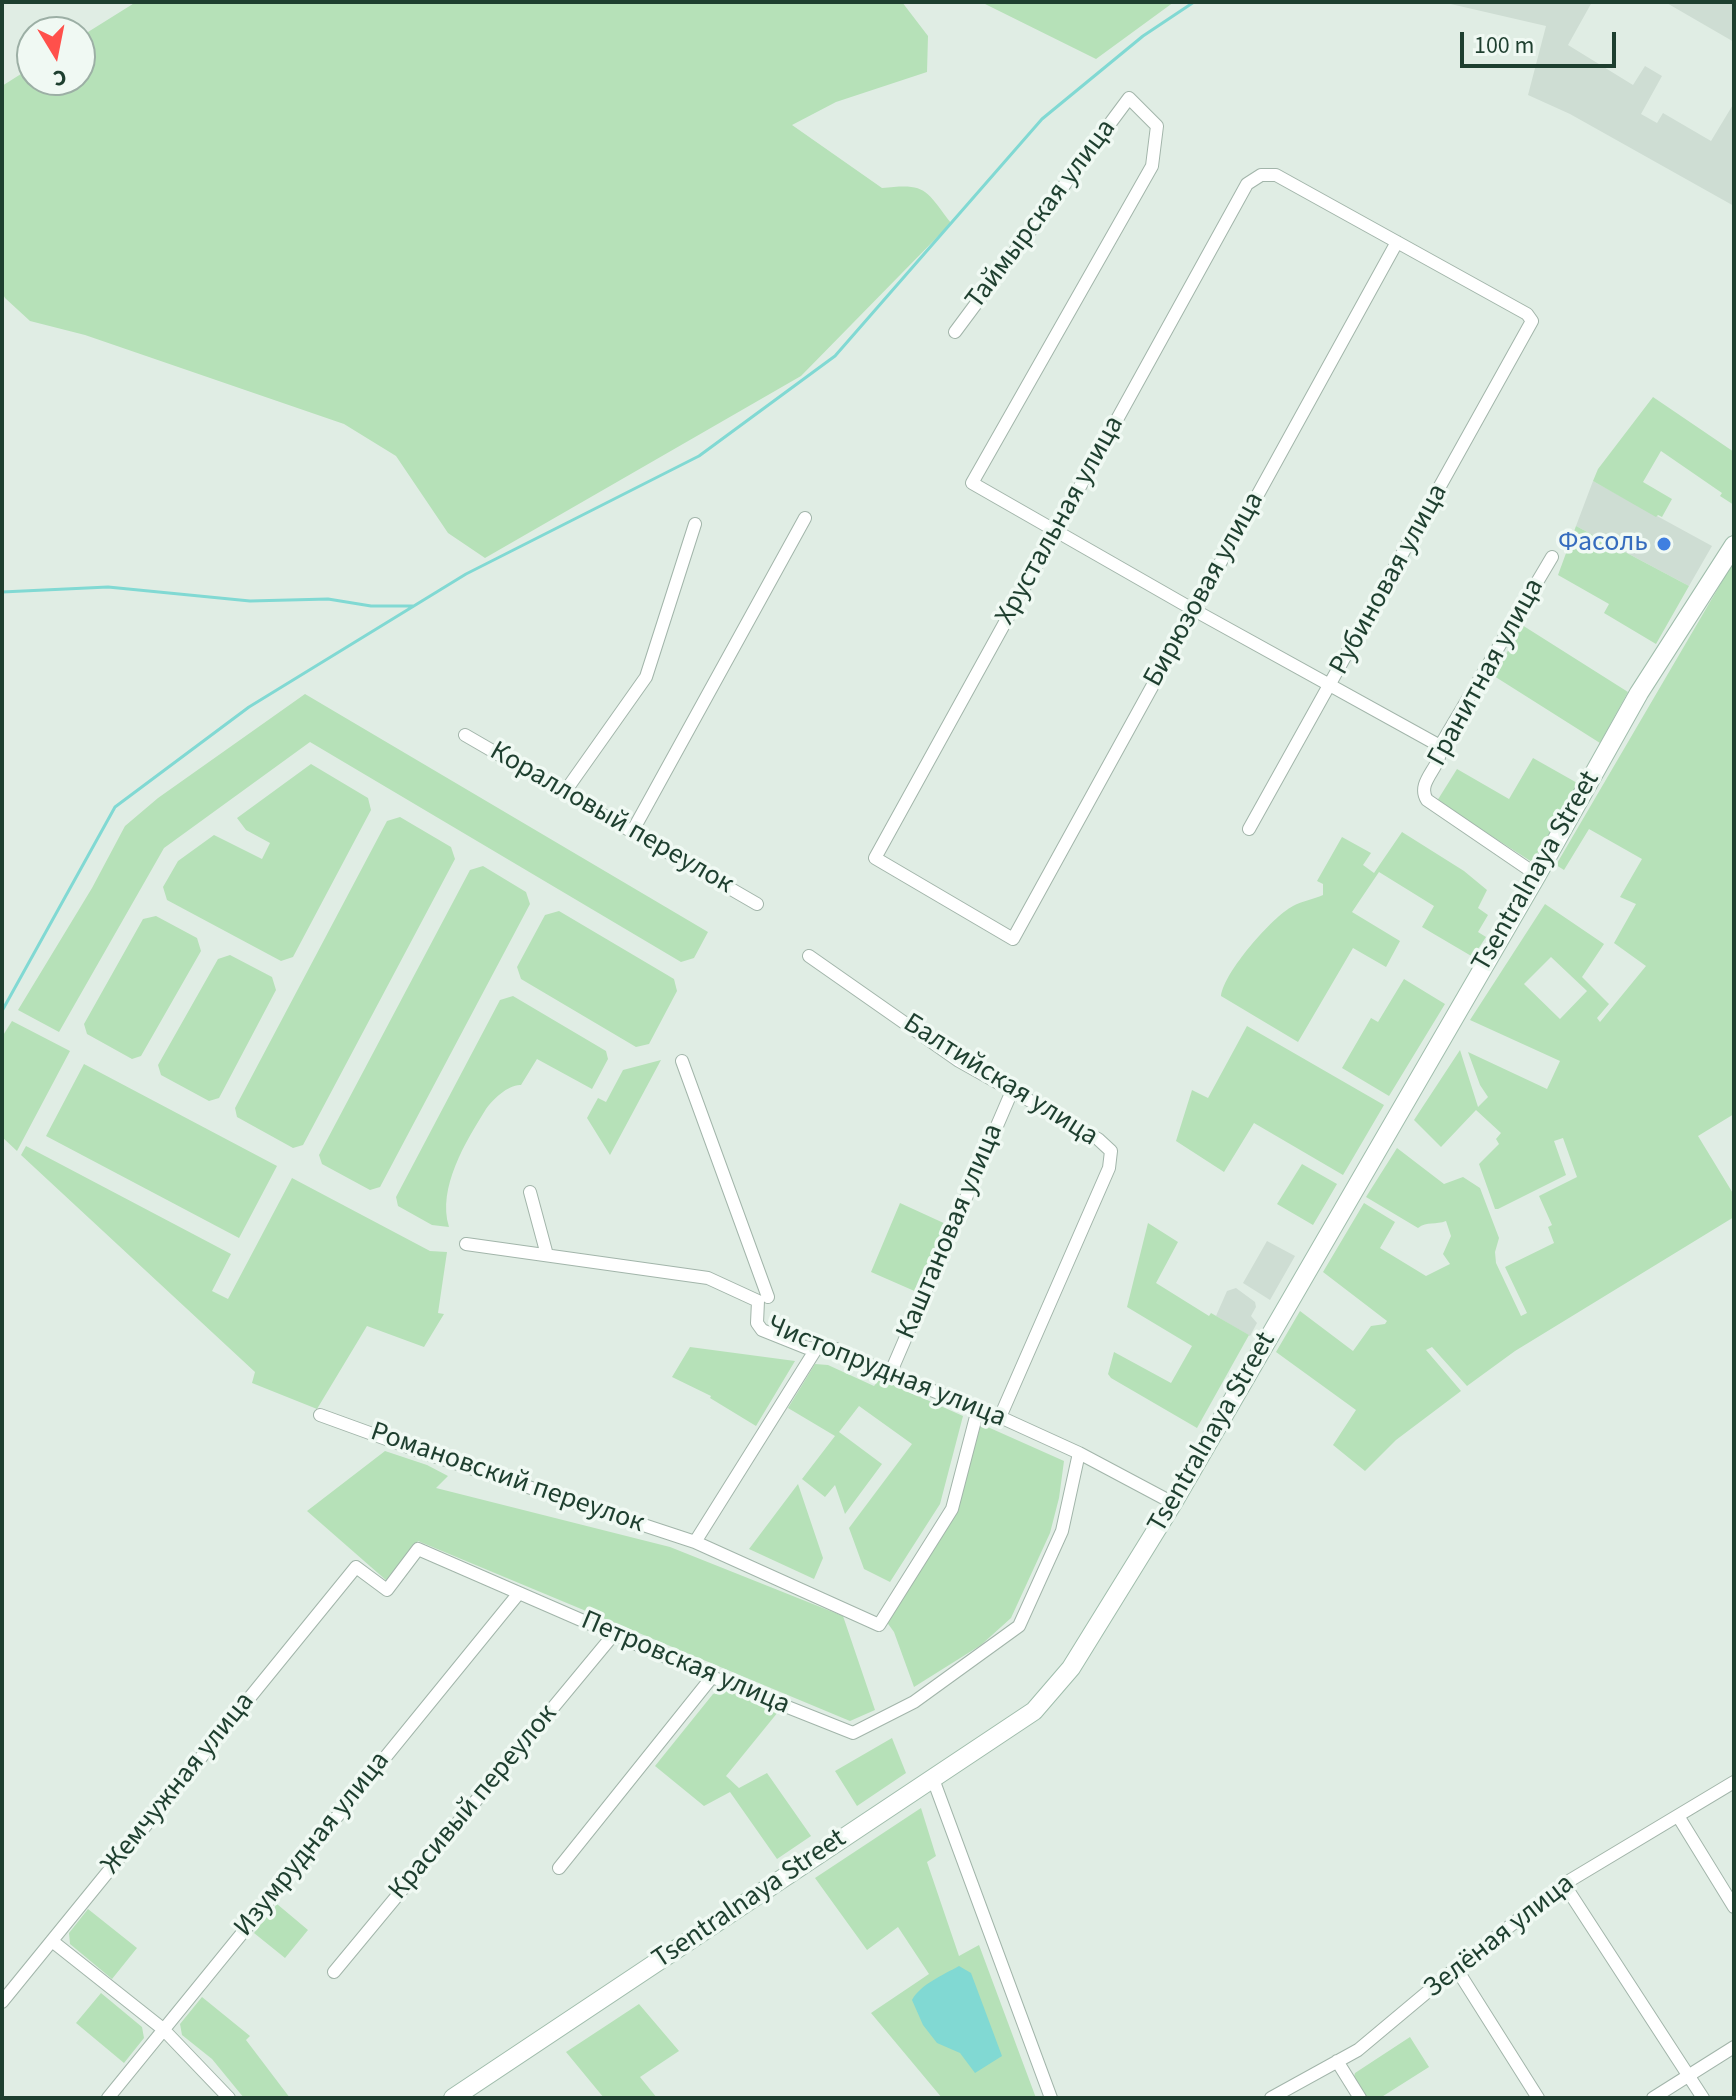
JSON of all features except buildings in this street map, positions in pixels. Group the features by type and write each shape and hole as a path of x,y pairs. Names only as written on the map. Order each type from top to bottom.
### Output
{"main road":[{"name":"Tsentralnaya Street","path":"453,2098 1034,1711 1071,1668 1173,1503 1639,693 1734,545"}],"street":[{"name":"Таймырская улица","path":"955,332 1129,98 1157,126 1152,166 972,483 1056,530"},
{"name":"Хрустальная улица","path":"1013,939 875,858 1247,184 1261,175 1276,175 1397,242"},
{"name":"Рубиновая улица","path":"1249,829 1532,321 1527,314 1397,242"},
{"name":"Бирюзовая улица","path":"1013,939 1397,242"},
{"path":"632,832 805,518"},
{"path":"564,793 646,677 695,524"},
{"path":"1056,530 1440,746"},
{"name":"Гранитная улица","path":"1537,875 1427,800 1423,794 1424,786 1440,757 1440,746 1552,557"},
{"name":"Коралловый переулок","path":"465,735 757,904"},
{"name":"Балтийская улица","path":"809,956 959,1061 1098,1139 1111,1151 1109,1168 1000,1417"},
{"path":"682,1061 768,1297"},
{"name":"Каштановая улица","path":"890,1374 1012,1091"},
{"path":"530,1192 547,1255"},
{"name":"Чистопрудная улица","path":"466,1244 708,1278 758,1301 757,1323 762,1330 807,1348 830,1346 890,1374 1000,1417 1079,1453 1173,1503"},
{"path":"816,1349 695,1542 879,1625 952,1509 978,1409"},
{"name":"Романовский переулок","path":"320,1415 695,1542"},
{"name":"Петровская улица","path":"356,1567 387,1590 418,1549 712,1677 853,1733 914,1702 1019,1626 1062,1531 1079,1453"},
{"name":"Жемчужная улица","path":"2,2002 356,1567"},
{"name":"Изумрудная улица","path":"108,2098 519,1593"},
{"name":"Красивый переулок","path":"334,1972 614,1634"},
{"path":"559,1868 712,1677"},
{"path":"933,1779 1051,2098"},
{"name":"Зелёная улица","path":"1271,2098 1358,2050 1564,1884 1734,1782"},
{"path":"1678,1816 1734,1907"},
{"path":"1564,1884 1703,2098"},
{"path":"52,1941 163,2029 229,2098"},
{"path":"1456,1968 1538,2098"},
{"path":"1653,2098 1734,2047"},
{"path":"1337,2061 1360,2098"}],"shaded area":[{"path":"1442,2 1592,2 1568,45 1633,85 1645,66 1662,76 1641,114 1657,123 1663,113 1711,141 1734,103 1734,206 1570,114 1528,95 1546,26"},
{"path":"1665,2 1734,2 1734,42"},
{"path":"1593,481 1712,546 1689,586 1576,526"},
{"path":"1267,1241 1295,1256 1270,1300 1243,1283"},
{"path":"1236,1288 1255,1302 1251,1316 1257,1323 1250,1336 1216,1316 1227,1291"}],"green space":[{"path":"136,2 902,2 928,36 927,72 836,102 792,125 882,188 908,187 923,191 951,223 801,376 485,558 448,533 396,456 344,424 85,335 30,321 5,298 2,292 2,86 16,77 16,96 96,96 96,27"},
{"path":"981,2 1174,2 1096,59"},
{"path":"1653,397 1734,452 1734,505 1720,496 1722,493 1661,451 1643,482 1672,499 1662,517 1656,517 1593,481 1598,469"},
{"path":"1576,526 1689,586 1656,644 1604,613 1609,604 1558,575"},
{"path":"1734,561 1734,1114 1698,1136 1734,1195 1734,1217 1515,1351 1467,1386 1432,1347 1426,1350 1461,1391 1396,1440 1365,1471 1333,1445 1356,1410 1276,1352 1300,1311 1353,1351 1371,1326 1387,1321 1323,1272 1364,1203 1395,1222 1380,1248 1426,1276 1450,1264 1443,1254 1451,1236 1446,1221 1418,1228 1366,1197 1397,1148 1444,1184 1463,1177 1480,1188 1499,1238 1496,1263 1521,1316 1527,1313 1505,1267 1554,1243 1548,1227 1552,1225 1539,1196 1577,1177 1563,1138 1554,1141 1566,1175 1495,1209 1479,1164 1499,1144 1496,1139 1501,1133 1476,1110 1441,1147 1414,1120 1460,1050 1478,1107 1488,1097 1480,1085 1468,1052 1547,1089 1560,1061 1470,1020 1545,904 1604,944 1582,977 1609,1004 1597,1018 1600,1022 1646,966 1614,943 1636,904 1620,897 1642,859 1589,829 1564,870 1556,865","holes":["1551,957 1587,991 1560,1019 1524,984"]},
{"path":"1522,625 1628,692 1600,743 1494,676"},
{"path":"305,694 708,932 694,958 681,962 310,742 164,848 59,1032 18,1010 92,888 125,826 158,798"},
{"path":"1533,758 1579,784 1532,862 1437,801 1457,769 1509,799"},
{"path":"311,764 368,798 371,810 293,957 281,961 167,900 163,887 178,861 214,835 262,859 270,843 246,830 237,818"},
{"path":"400,817 451,847 455,859 303,1145 293,1148 237,1117 235,1108 387,821"},
{"path":"1402,832 1464,871 1487,890 1478,908 1488,915 1478,932 1486,937 1473,957 1422,927 1434,906 1379,872 1352,912 1400,941 1386,967 1353,948 1298,1042 1221,996 1240,960 1273,921 1293,906 1323,895 1323,884 1317,881 1342,837 1371,853 1363,865 1374,873"},
{"path":"483,866 526,892 530,904 380,1187 370,1190 322,1164 319,1155 470,870"},
{"path":"559,911 674,979 677,991 649,1044 636,1047 521,979 517,967 545,915"},
{"path":"156,916 197,938 201,951 141,1056 132,1059 87,1034 84,1024 143,919"},
{"path":"230,955 272,977 276,990 219,1098 209,1101 161,1075 158,1065 218,959"},
{"path":"1404,979 1445,1004 1389,1096 1342,1068 1371,1018 1378,1022"},
{"path":"513,996 606,1051 608,1059 592,1089 537,1059 521,1085 506,1090 486,1109 462,1150 450,1181 446,1212 449,1227 432,1225 398,1206 396,1197 500,1000"},
{"path":"12,1021 70,1051 17,1151 2,1137 2,1037"},
{"path":"1247,1026 1384,1105 1343,1175 1254,1123 1224,1172 1176,1141 1192,1090 1208,1098"},
{"path":"661,1060 610,1155 587,1118 598,1098 606,1102 623,1070"},
{"path":"84,1064 277,1166 239,1238 46,1136"},
{"path":"26,1146 231,1254 212,1291 228,1299 292,1178 430,1251 447,1252 438,1313 444,1314 424,1347 367,1326 317,1409 252,1383 255,1372 21,1155"},
{"path":"1302,1164 1337,1184 1313,1225 1277,1204"},
{"path":"900,1203 948,1225 919,1293 871,1272"},
{"path":"1148,1223 1178,1242 1156,1283 1209,1316 1211,1313 1249,1335 1197,1428 1108,1374 1114,1352 1171,1383 1192,1346 1127,1307"},
{"path":"690,1347 795,1361 756,1426 711,1396 672,1377"},
{"path":"815,1364 828,1365 874,1386 880,1379 963,1416 940,1504 890,1582 864,1569 849,1528 912,1444 859,1406 839,1432 882,1464 845,1514 835,1485 825,1497 802,1479 835,1436 788,1408"},
{"path":"981,1424 1064,1461 1059,1498 1050,1533 1011,1618 981,1645 914,1687 894,1632 886,1621 956,1512"},
{"path":"385,1451 427,1465 448,1476 436,1488 670,1547 843,1616 875,1710 850,1721 418,1541 387,1581 307,1511"},
{"path":"798,1484 823,1558 814,1579 749,1549"},
{"path":"726,1690 778,1712 726,1776 739,1788 767,1773 811,1836 777,1859 730,1792 704,1806 655,1766 713,1694"},
{"path":"892,1738 906,1773 857,1806 835,1771"},
{"path":"921,1808 936,1856 927,1862 959,1956 979,1945 1036,2098 942,2098 871,2013 929,1974 898,1927 867,1950 815,1878"},
{"path":"277,1904 308,1930 285,1958 254,1933"},
{"path":"88,1909 137,1948 112,1979 70,1944 69,1933"},
{"path":"101,1993 142,2027 144,2038 124,2063 76,2023"},
{"path":"202,1997 250,2036 246,2040 290,2098 244,2098 212,2059 182,2035 180,2024"},
{"path":"639,2004 679,2051 640,2077 657,2098 604,2098 566,2052"},
{"path":"1410,2037 1429,2067 1380,2098 1364,2098 1353,2080 1355,2073"}],"water":[{"path":"959,1966 971,1973 1002,2056 975,2073 960,2053 937,2043 923,2025 912,2000 939,1976"}],"waterway":[{"path":"2,1011 115,807 249,707 466,574 699,456 835,356 1042,119 1143,36 1194,2"},
{"path":"2,592 108,587 250,601 328,599 371,606 413,606"}],"place":[{"name":"Фасоль","path":"1664,544"}]}
